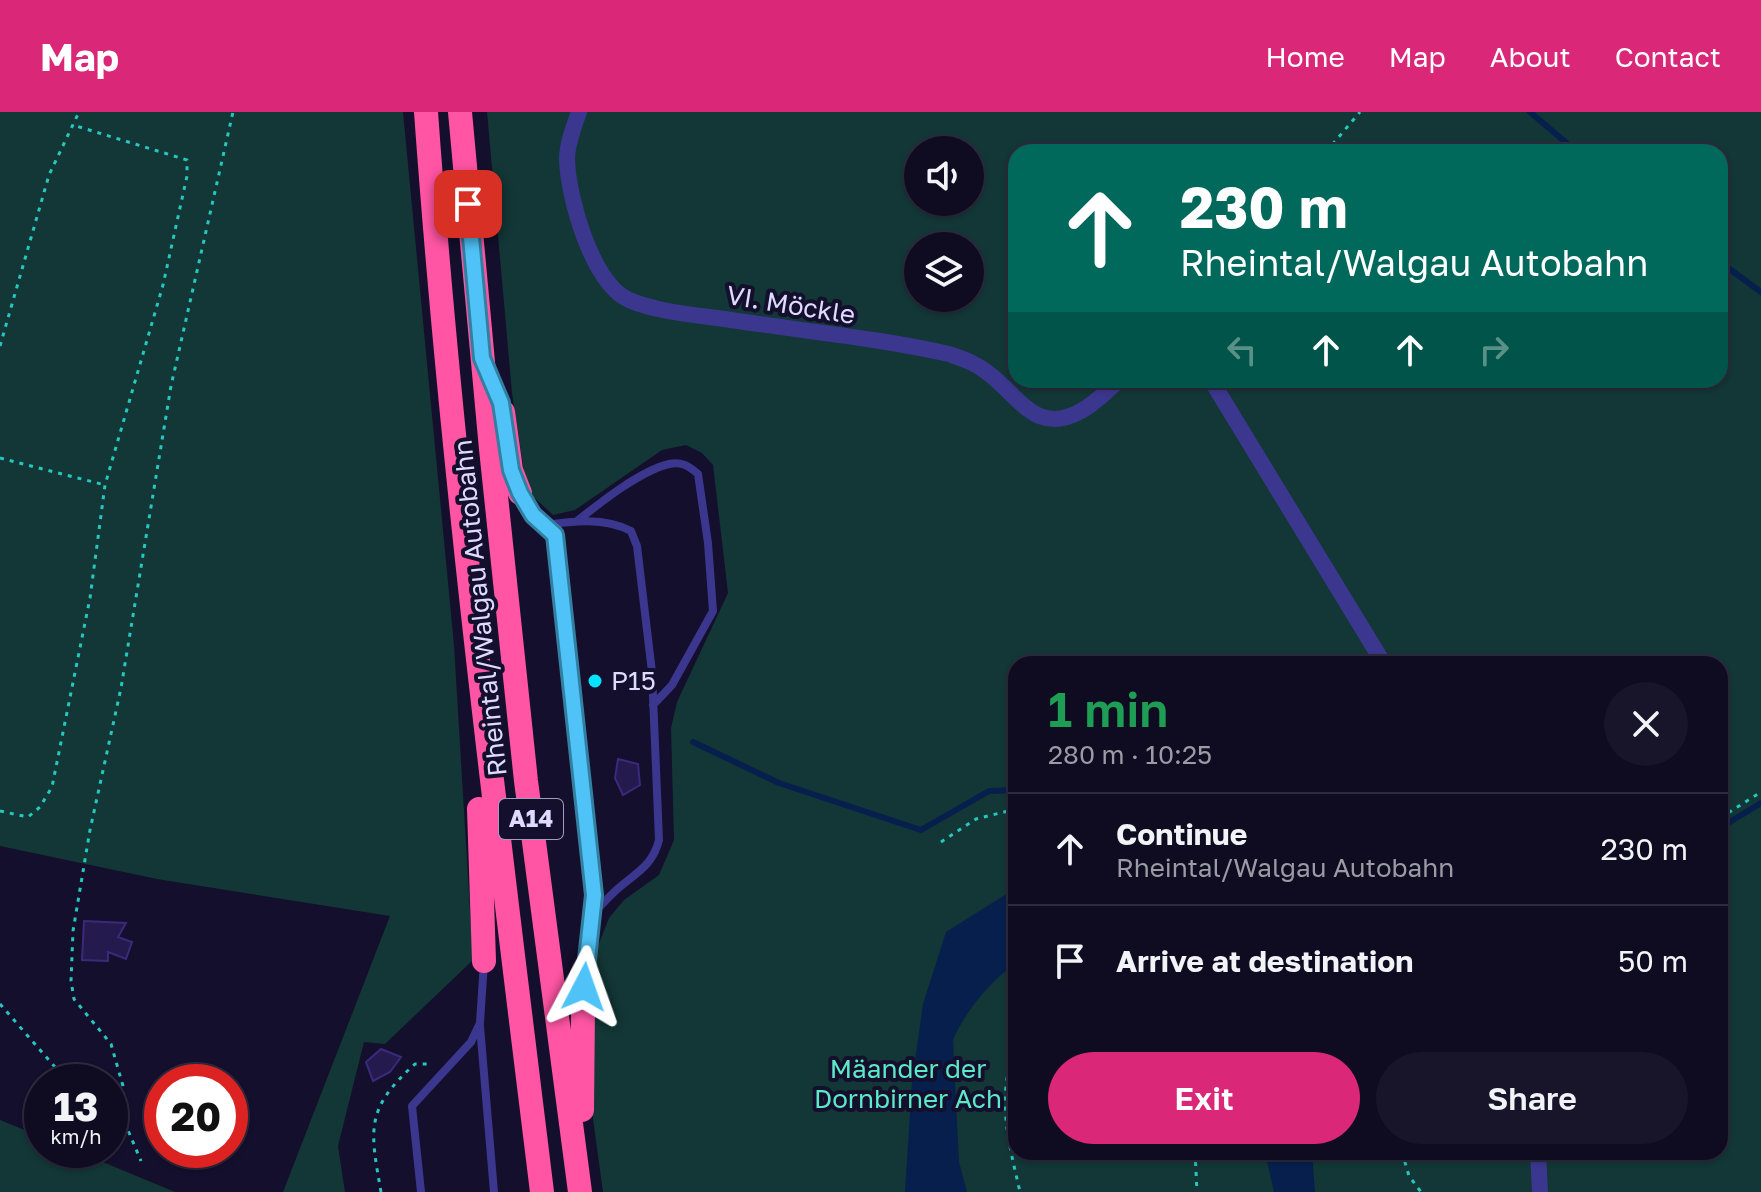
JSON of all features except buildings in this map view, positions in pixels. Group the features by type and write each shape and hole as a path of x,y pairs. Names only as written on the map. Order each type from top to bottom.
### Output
{"highway":[{"name":"Rheintal/Walgau Autobahn","path":"426,112 444,327 489,762 542,1192"},
{"name":"Rheintal/Walgau Autobahn","path":"460,112 526,781 580,1190"},
{"path":"482,358 501,403 511,470 520,493"},
{"path":"484,961 482,836 477,788 489,762"},
{"path":"580,1190 583,1009"}],"street":[{"name":"VI. Möckle","path":"579,112 567,157 571,194 585,237 605,279 630,300 675,311 949,354 970,361 986,371 1041,419 1059,420 1082,411 1110,388"},
{"path":"1216,388 1379,656"},
{"path":"1538,1160 1540,1192"}],"lane":[{"path":"577,521 641,476 670,463 687,464 698,474 708,543 713,611 672,685 653,705"},
{"path":"520,493 533,515 555,535 560,572 594,895 583,1009"},
{"path":"544,525 577,521 618,524 631,531 637,546 652,672 659,840 655,855 644,869 619,887 592,915"},
{"path":"484,961 480,1023 494,1192"},
{"path":"421,1192 412,1106 461,1056 480,1023"}],"path":[{"path":"0,346 49,175 79,112"},
{"path":"117,1064 111,1044 74,999 71,981 73,931 87,844 121,688 171,386 233,112"},
{"path":"1333,144 1360,112"},
{"path":"0,811 28,817 40,807 52,787 90,598 105,485 163,285 187,176 187,160 73,125"},
{"path":"0,458 105,485"},
{"path":"1728,813 1761,792"},
{"path":"941,842 976,819 1008,811"},
{"path":"0,1004 52,1064"},
{"path":"381,1192 373,1139 376,1114 384,1095 415,1064 437,1064 444,1071"},
{"path":"1008,1066 1004,1093 1008,1137"},
{"path":"128,1130 141,1161"},
{"path":"1013,1160 1020,1192"},
{"path":"1195,1160 1197,1192"},
{"path":"1404,1160 1409,1176 1421,1192"}],"green space":[{"path":"0,112 403,112 454,645 473,960 385,1044 364,1042 338,1146 345,1192 283,1192 390,916 157,879 0,846"},
{"name":"Mäander der Dornbirner Ach","path":"487,112 1761,112 1761,1192 603,1192 590,1097 592,1000 598,946 609,918 624,900 659,875 674,840 671,728 677,702 728,593 713,465 702,453 686,445 662,450 575,510 553,515 527,491 512,393"},
{"path":"0,1120 24,1130 24,1168 117,1168 175,1192 0,1192"}],"water":[{"path":"1008,893 1008,969 979,998 953,1040 959,1162 967,1192 905,1192 912,1082 923,1004 946,932"},
{"path":"1267,1160 1313,1160 1315,1192 1274,1192"}],"waterway":[{"path":"1530,112 1568,144"},
{"path":"1728,268 1761,292"},
{"path":"693,742 779,783 921,830 989,791 1008,790"},
{"path":"1728,823 1761,803"}],"place":[{"name":"P15","path":"595,681"}],"route":[{"path":"468,204 482,358 501,403 511,470 533,515 555,535 594,895 584,987"}]}
